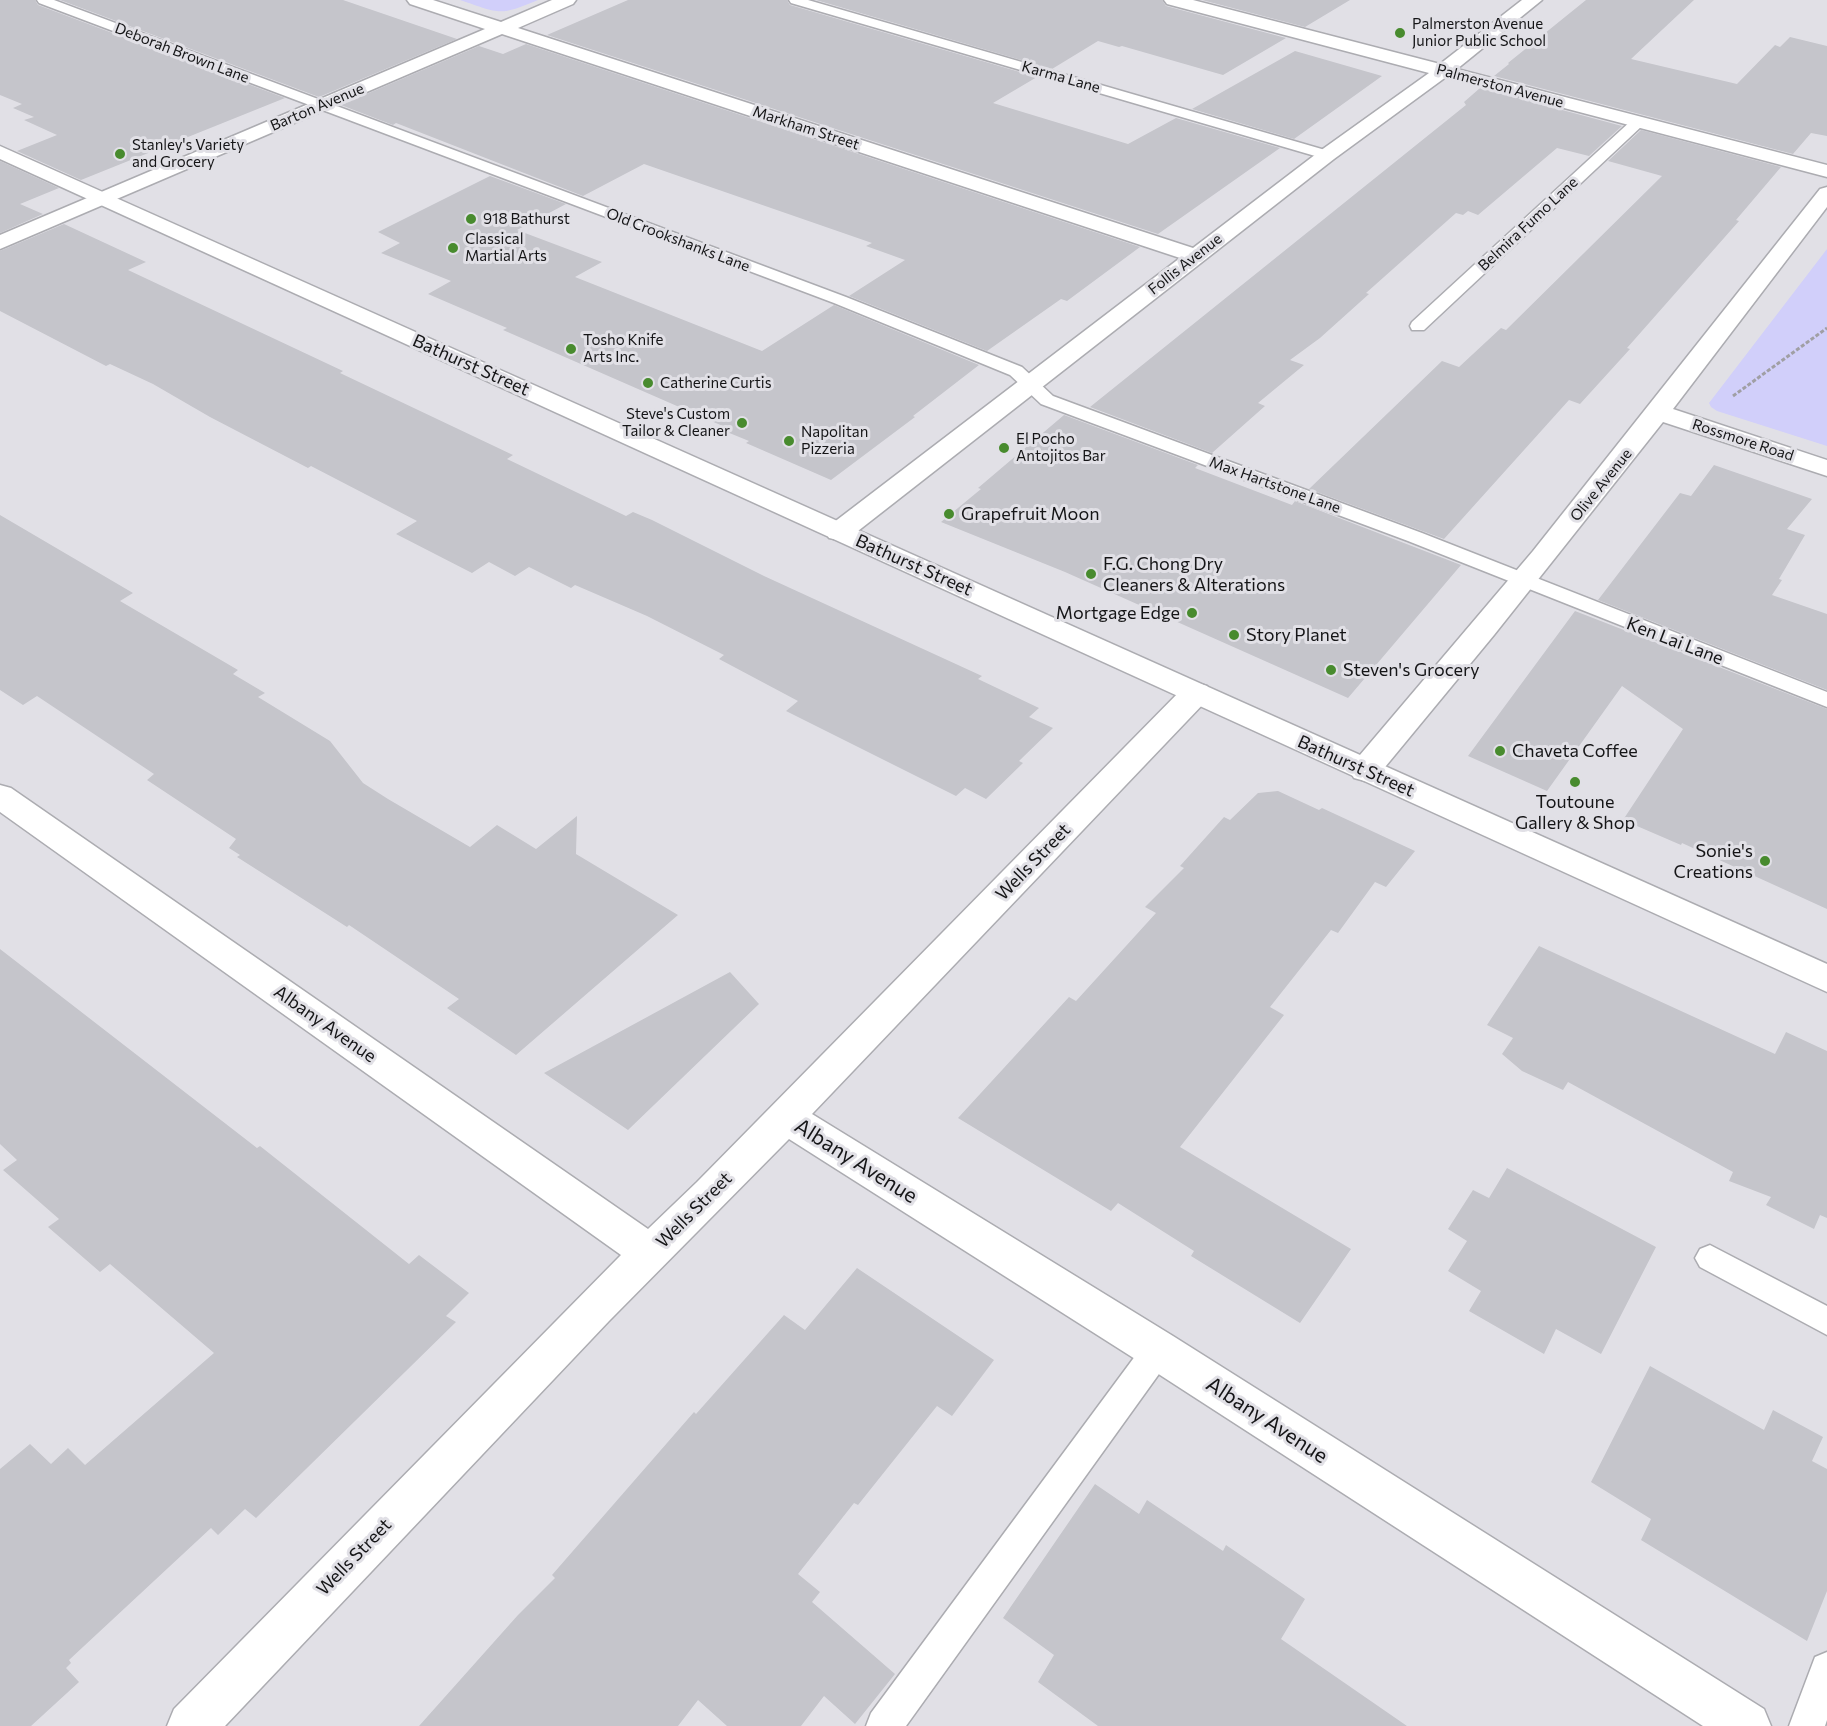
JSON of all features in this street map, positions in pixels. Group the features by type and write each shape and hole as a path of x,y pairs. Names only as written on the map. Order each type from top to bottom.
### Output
{"street":[{"name":"Markham Street","path":"416,0 1196,256"},
{"name":"Barton Avenue","path":"0,243 567,0"},
{"name":"Palmerston Avenue","path":"1173,0 1827,171"},
{"name":"Follis Avenue","path":"839,532 1196,256 1443,71 1533,0"},
{"name":"Bathurst Street","path":"0,152 1827,979"},
{"name":"Olive Avenue","path":"1365,770 1524,581 1659,412 1827,193"},
{"name":"Rossmore Road","path":"1659,412 1827,468"},
{"name":"Wells Street","path":"191,1726 1196,693"},
{"name":"Albany Avenue","path":"0,796 621,1231 649,1254"},
{"name":"Albany Avenue","path":"785,1117 1158,1350 1747,1726"}],"lane":[{"name":"Deborah Brown Lane","path":"43,0 321,105"},
{"name":"Karma Lane","path":"795,0 1328,155"},
{"name":"Old Crookshanks Lane","path":"321,105 840,300 1003,365 1016,371 1030,384"},
{"name":"Belmira Fumo Lane","path":"1419,326 1638,122"},
{"name":"Max Hartstone Lane","path":"1030,384 1047,400 1415,537 1524,581"},
{"name":"Ken Lai Lane","path":"1524,581 1827,700"},
{"path":"1710,1258 1827,1321"},
{"path":"884,1726 1158,1350"},
{"path":"1807,1726 1827,1669"}],"path":[{"path":"1725,400 1827,328"}],"shaded area":[{"path":"460,0 538,0 514,9 499,11"},
{"path":"1827,249 1827,446 1717,411 1709,403"}],"building":[{"path":"0,0 35,0 38,5 285,98 81,180 17,151 57,135 24,120 34,117 13,108 22,104 0,95"},
{"path":"60,0 343,0 457,39 319,97"},
{"path":"628,0 787,0 790,5 1037,77 993,103 1128,144 1176,118 1280,148 1158,234 547,35"},
{"path":"816,0 1162,0 1166,6 1286,38 1223,75 1098,41 1052,69"},
{"path":"1202,0 1350,0 1305,27"},
{"path":"1586,0 1694,0 1631,59 1737,84 1775,45 1780,47 1790,37 1827,46 1827,136 1811,133 1793,154 1494,76"},
{"path":"526,44 1140,247 1067,301 1061,299 987,351 849,296 905,260 866,246 872,243 644,164 583,196 396,123 393,125 341,105 479,46 503,54"},
{"path":"1295,51 1382,76 1294,139 1192,109"},
{"path":"1480,88 1622,126 1589,156 1557,148 1478,215 1468,211 1463,215 1456,213 1366,293 1369,294 1320,338 1290,360 1304,365 1258,403 1265,406 1212,453 1090,407 1466,105 1464,102"},
{"path":"1641,130 1781,167 1736,220 1739,221 1627,348 1630,349 1580,404 1569,400 1444,539 1309,489 1442,361 1459,367 1501,328 1506,330 1662,176 1608,161"},
{"path":"0,161 59,188 20,204 43,214 0,233"},
{"path":"490,176 566,204 517,230 602,262 575,277 762,351 834,305 979,365 831,480 746,443 749,441 722,430 725,427 503,330 507,328 428,294 451,281 381,253 400,243 378,232"},
{"path":"64,224 146,262 128,270 343,371 340,373 513,455 507,459 626,516 633,512 652,520 764,576 982,676 978,679 1039,708 1029,717 1053,728 1019,761 1023,763 986,799 965,788 956,796 786,711 798,701 719,659 724,655 647,616 575,585 571,588 529,567 515,576 489,562 472,573 396,534 417,521 311,466 308,468 210,417 153,384 110,364 106,366 0,311 0,251"},
{"path":"1064,415 1198,465 1195,468 1292,505 1295,501 1461,565 1348,698 1065,572 941,522"},
{"path":"1714,465 1812,499 1787,529 1805,535 1772,595 1827,614 1827,690 1598,600 1680,493 1691,496"},
{"path":"0,515 133,593 120,601 238,670 233,674 265,693 258,697 330,741 363,783 388,799 470,847 497,825 536,849 577,816 576,854 678,915 516,1055 447,1008 459,999 349,925 347,927 237,857 240,855 229,848 236,839 147,780 154,774 37,696 23,705 0,690"},
{"path":"1575,611 1827,709 1827,909 1682,843 1681,845 1623,820 1683,729 1622,686 1547,791 1468,756"},
{"path":"1278,791 1319,810 1322,808 1415,851 1386,887 1375,882 1338,933 1331,930 1270,1007 1284,1015 1180,1147 1351,1249 1300,1323 1191,1256 1194,1251 1118,1203 1111,1211 958,1118 1069,997 1076,1001 1156,913 1145,907 1184,868 1180,866 1224,817 1230,820 1258,793"},
{"path":"1539,946 1775,1054 1786,1032 1827,1051 1827,1218 1820,1215 1814,1229 1766,1205 1771,1197 1729,1181 1733,1172 1568,1082 1563,1090 1522,1071 1502,1054 1513,1038 1487,1025"},
{"path":"0,949 257,1148 260,1146 409,1264 419,1255 469,1293 446,1316 456,1322 256,1518 245,1509 218,1535 211,1528 69,1660 71,1663 66,1668 79,1682 31,1726 0,1726 0,1469 30,1444 51,1464 68,1448 85,1465 214,1353 110,1264 100,1272 48,1227 59,1219 3,1170 17,1160 0,1144"},
{"path":"730,972 759,1004 628,1130 544,1073"},
{"path":"1507,1168 1656,1247 1601,1354 1556,1329 1544,1354 1469,1311 1481,1291 1448,1271 1467,1241 1448,1229 1473,1190 1489,1198"},
{"path":"857,1268 994,1360 952,1416 937,1406 858,1505 854,1503 798,1574 820,1592 812,1602 895,1674 855,1724 824,1696 801,1726 727,1726 698,1700 678,1726 419,1726 518,1615 555,1578 552,1575 694,1412 696,1414 784,1315 805,1330"},
{"path":"1650,1366 1764,1430 1773,1410 1823,1437 1812,1461 1827,1469 1827,1591 1807,1641 1641,1540 1651,1519 1591,1482"},
{"path":"1095,1484 1139,1514 1147,1500 1223,1551 1226,1545 1305,1599 1281,1639 1407,1726 1098,1726 1038,1682 1054,1655 1003,1618"}],"place":[{"name":"Palmerston Avenue Junior Public School","path":"1400,33"},
{"name":"Stanley's Variety and Grocery","path":"120,154"},
{"name":"918 Bathurst","path":"471,219"},
{"name":"Classical Martial Arts","path":"453,248"},
{"name":"Tosho Knife Arts Inc.","path":"571,349"},
{"name":"Catherine Curtis","path":"648,383"},
{"name":"Steve's Custom Tailor & Cleaner","path":"742,423"},
{"name":"Napolitan Pizzeria","path":"789,441"},
{"name":"El Pocho Antojitos Bar","path":"1004,448"},
{"name":"Grapefruit Moon","path":"949,514"},
{"name":"F.G. Chong Dry Cleaners & Alterations","path":"1091,574"},
{"name":"Mortgage Edge","path":"1192,613"},
{"name":"Story Planet","path":"1234,635"},
{"name":"Steven's Grocery","path":"1331,670"},
{"name":"Chaveta Coffee","path":"1500,751"},
{"name":"Toutoune Gallery & Shop","path":"1575,782"},
{"name":"Sonie's Creations","path":"1765,861"}]}
